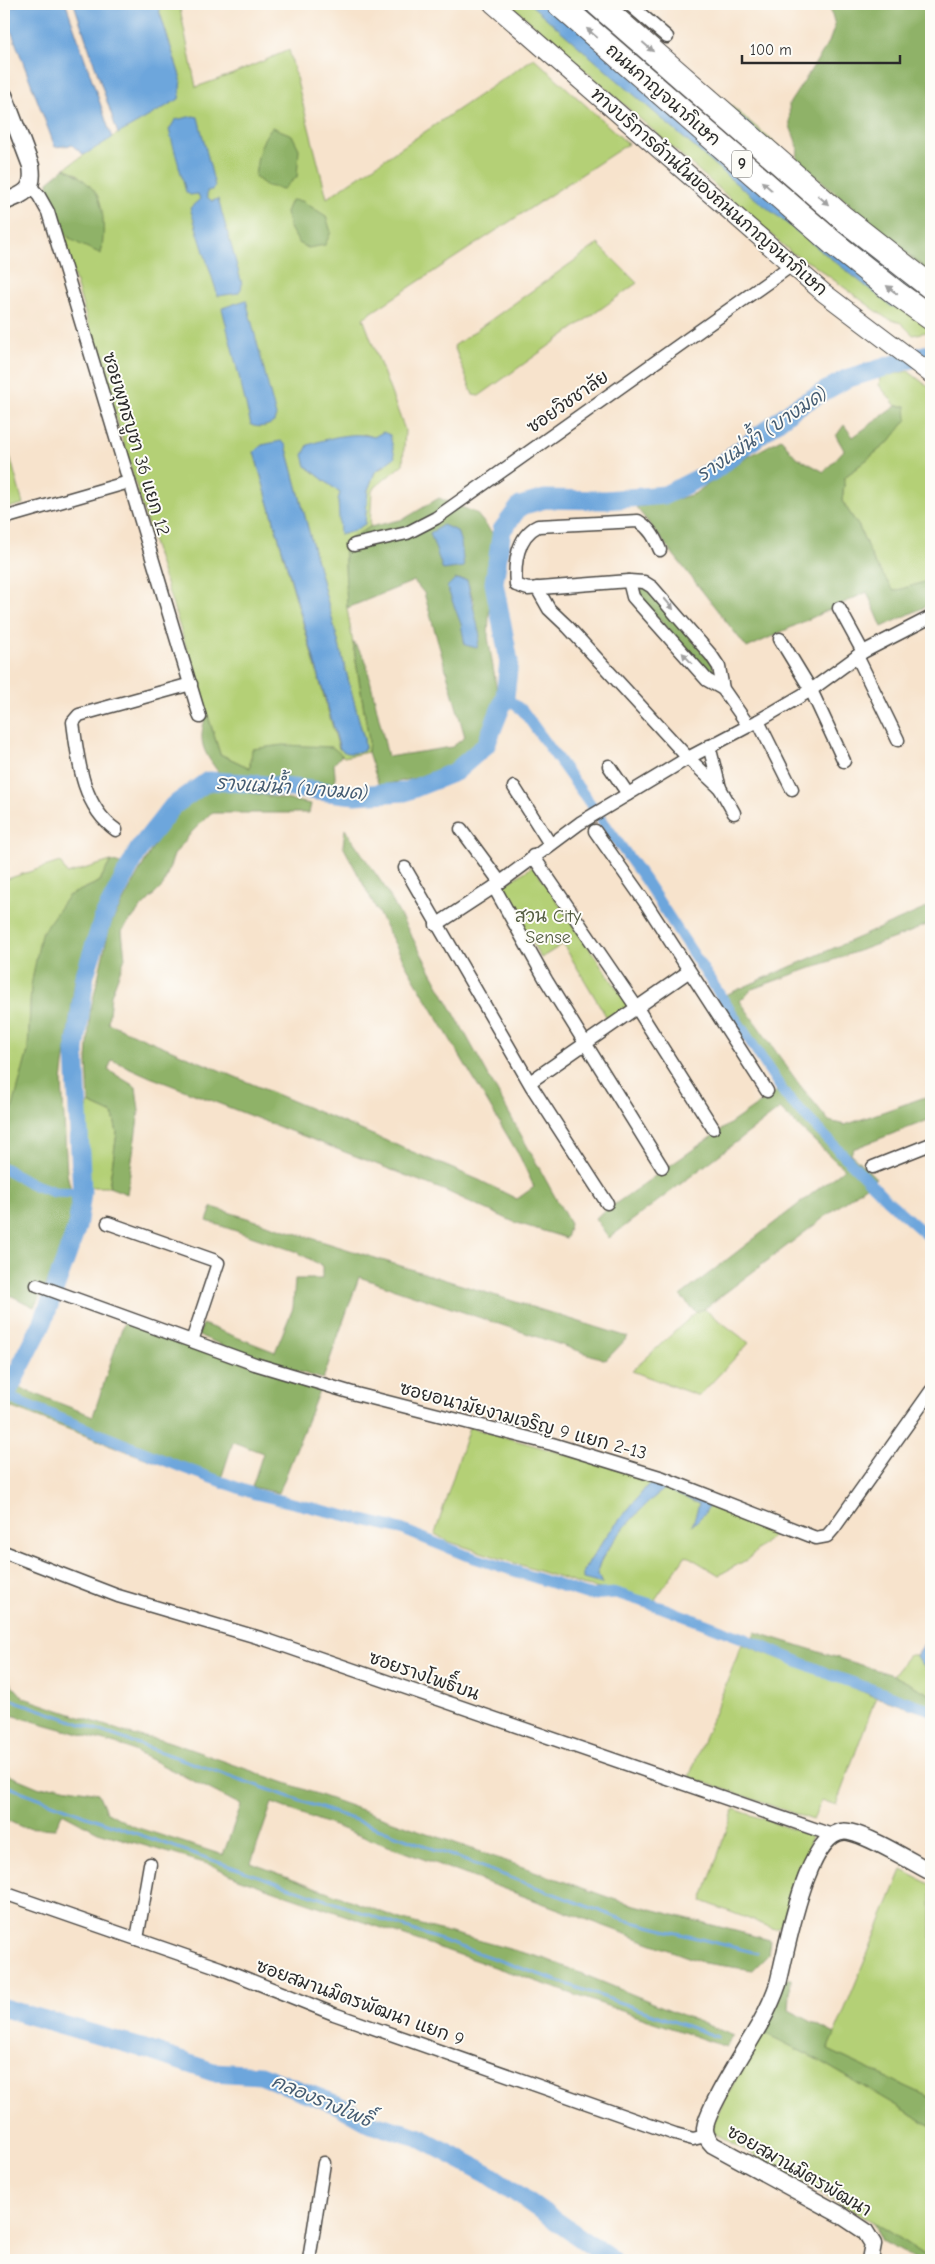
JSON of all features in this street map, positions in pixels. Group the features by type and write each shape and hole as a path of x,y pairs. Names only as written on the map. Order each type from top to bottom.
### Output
{"highway":[{"name":"ถนนกาญจนาภิเษก","path":"558,4 833,243 931,318"},
{"name":"ถนนกาญจนาภิเษก","path":"598,4 843,218 931,287"}],"main road":[{"name":"ทางบริการด้านในของถนนกาญจนาภิเษก","path":"493,4 792,265 836,302 931,374"}],"street":[{"path":"629,4 667,37"},
{"path":"4,95 31,166 32,175 30,186 24,194 4,202"},
{"name":"ซอยพุทธบูชา 36 แยก 12","path":"30,186 39,196 48,212 200,717"},
{"name":"ซอยวิชชาลัย","path":"354,545 407,533 436,518 792,265"},
{"path":"4,518 129,482"},
{"path":"660,550 654,536 638,521 538,526 523,538 515,574 516,585 518,587 537,588 644,582 658,592 712,656 719,667 723,689"},
{"path":"629,582 633,598 707,680 723,689 753,723 792,789"},
{"path":"537,588 549,609 568,627 688,758 720,788"},
{"path":"838,608 898,740"},
{"path":"436,924 497,884 550,844 628,794 709,746 811,690 860,654 931,617"},
{"path":"780,639 811,690 844,761"},
{"path":"116,830 104,821 96,810 81,776 73,722 79,715 191,684"},
{"path":"709,746 720,788 734,813"},
{"path":"609,766 628,794"},
{"path":"514,787 550,844"},
{"path":"461,829 497,884 546,980 662,1167"},
{"path":"595,831 645,902 688,972 768,1091"},
{"path":"533,856 637,1008 713,1128"},
{"path":"405,868 530,1082 607,1203"},
{"path":"530,1082 688,972"},
{"path":"874,1167 931,1144"},
{"path":"108,1223 154,1238 218,1263 192,1342"},
{"name":"ซอยอนามัยงามเจริญ 9 แยก 2-13","path":"37,1285 255,1364 356,1394 552,1444 663,1478 816,1538 827,1536 834,1528 931,1391"},
{"name":"ซอยรางโพธิ์บน","path":"4,1552 118,1596 267,1640 832,1835"},
{"path":"832,1835 849,1832 931,1872"},
{"name":"ซอยสมานมิตรพัฒนา","path":"832,1835 815,1855 787,1940 777,1985 762,2020 706,2120 704,2127 705,2136 713,2145 841,2215 864,2231 873,2244 870,2260"},
{"path":"137,1939 150,1864"},
{"name":"ซอยสมานมิตรพัฒนา แยก 9","path":"4,1892 220,1968 334,2014 675,2134 693,2139 705,2136"},
{"path":"309,2260 324,2163"}],"green space":[{"path":"157,4 179,4 196,87 233,74 289,50 327,198 534,58 628,144 363,318 405,430 403,464 372,490 370,527 344,542 347,608 369,740 368,752 344,757 332,747 250,758 250,768 220,754 150,533 58,222 70,239 79,175 65,168 100,144 179,98 181,79","holes":["364,434 374,437 385,466 375,472 368,490 365,524 341,534 338,500 340,493 306,466","262,445 286,445 364,739 365,749 339,749 254,452"]},
{"path":"510,4 612,4 871,225 931,273 931,331 913,335 901,323 886,318 812,264 792,253"},
{"path":"829,4 931,4 931,273 797,160 798,147 790,126 789,104 829,42 835,25"},
{"path":"272,127 292,135 299,149 297,177 283,189 267,186 255,177 260,150"},
{"path":"65,168 85,181 97,194 102,212 103,227 101,254 70,238 60,226 53,212 48,182"},
{"path":"291,200 302,201 326,216 331,232 325,245 308,248 299,243 290,228 286,212"},
{"path":"598,244 637,283 479,396 473,395 454,346"},
{"path":"908,371 931,389 931,580 894,592 874,562 859,527 842,501 845,477 890,441 906,406 896,406 879,385 880,377"},
{"path":"896,406 906,406 907,419 890,441 845,477 842,501 859,527 874,562 894,591 931,580 931,604 882,627 867,592 747,648 636,507 664,503 694,494 746,458 781,439 795,456 824,472 844,450 836,436 844,425 853,437"},
{"path":"4,434 23,504 4,509"},
{"path":"439,498 476,513 493,534 488,637 499,703 489,729 455,763 416,778 379,786 368,752 369,740 353,642 365,658 388,757 452,747 465,737 424,593 414,581 347,608 344,542 370,527 404,519","holes":["455,579 467,580 474,603 465,645"]},
{"path":"642,587 647,587 713,664 714,673 711,676 639,598"},
{"path":"207,713 220,754 250,768 252,749 283,745 332,747 342,755 334,764 336,787 219,773 203,745 202,731"},
{"path":"225,788 311,804 309,813 211,813 191,833 174,855 163,886 139,910 122,931 125,958 111,995 108,1023 479,1180 517,1199 534,1187 520,1157 406,965 343,846 345,829 384,886 570,1224 566,1238 514,1222 446,1191 150,1077 112,1060 108,1070 136,1087 139,1111 127,1194 109,1187 117,1133 113,1114 89,1103 87,1061 90,1013 110,925 165,825 202,792"},
{"path":"111,861 99,882 68,896 31,986 28,1051 11,1115 4,1115 4,880 60,862 67,874"},
{"path":"111,861 126,866 115,880 76,973 62,1081 67,1174 73,1198 67,1234 48,1281 34,1307 4,1292 4,1115 11,1114 28,1051 31,986 41,934 68,896 99,882"},
{"name":"สวน City Sense","path":"533,866 627,1003 627,1009 609,1021 563,944 541,958 501,888"},
{"path":"931,906 931,923 903,935 752,989 740,1001 799,1084 829,1121 845,1125 931,1095 931,1119 853,1149 851,1154 876,1178 704,1309 696,1312 680,1296 844,1169 780,1109 609,1238 595,1218 777,1091 723,996"},
{"path":"89,1103 113,1114 117,1133 109,1187 89,1187 84,1115"},
{"path":"212,1207 628,1337 606,1360 359,1277 323,1379 252,1358 198,1335 203,1324 275,1352 293,1308 295,1279 322,1279 322,1266 297,1252 207,1221"},
{"path":"704,1309 749,1343 699,1396 632,1371 696,1312"},
{"path":"124,1322 320,1388 279,1493 252,1487 263,1453 233,1442 222,1476 214,1484 7,1406 17,1387 93,1416"},
{"path":"469,1427 671,1484 778,1530 748,1559 719,1575 686,1555 654,1601 582,1585 447,1541 435,1534","holes":["648,1485 669,1486 709,1505 693,1525 699,1504 665,1489 637,1513 608,1549 598,1569 598,1575 602,1584 583,1571 608,1534"]},
{"path":"755,1632 893,1675 931,1695 931,1715 876,1697 749,1646"},
{"path":"742,1644 876,1697 836,1805 822,1800 813,1820 689,1777"},
{"path":"909,1655 916,1655 931,1676 931,1695 893,1675"},
{"path":"4,1676 24,1698 133,1735 167,1741 616,1900 770,1940 768,1955 753,1970 704,1963 272,1803 251,1863 400,1919 546,1959 734,2036 726,2047 240,1879 211,1865 98,1832 62,1813 55,1829 22,1827 4,1819 4,1773 40,1788 58,1786 98,1793 106,1811 132,1826 223,1855 241,1805 126,1747 4,1713"},
{"path":"734,1809 812,1836 780,1927 775,1929 702,1901"},
{"path":"902,1870 931,1885 931,2098 828,2050"},
{"path":"784,1979 791,1979 789,2010 835,2034 828,2050 931,2098 931,2126 818,2060 761,2031"},
{"path":"761,2031 818,2060 931,2126 931,2259 873,2222 709,2130"},
{"path":"873,2222 931,2260 917,2260 882,2241"}],"water":[{"path":"21,4 66,4 112,138 84,155 72,145 55,147 4,12 4,10"},
{"path":"74,4 157,4 181,79 179,99 118,134"},
{"path":"530,4 609,4 931,280 931,303 909,310 891,306 733,181"},
{"path":"193,116 198,117 215,186 212,190 207,191 207,197 212,201 218,199 242,284 238,293 218,296 190,208 200,199 198,194 190,195 186,192 169,130 175,120"},
{"path":"246,300 276,416 274,422 262,426 251,425 222,308"},
{"path":"383,432 390,435 395,457 375,472 368,490 365,524 354,531 340,535 338,500 340,493 306,466 303,455 308,445 324,440 349,435 374,437"},
{"path":"281,441 286,445 364,739 365,749 355,753 349,753 340,749 254,452 262,445"},
{"path":"443,525 457,531 461,543 464,567 443,570 430,533"},
{"path":"455,579 467,580 480,636 477,648 465,645 461,624 447,587"},
{"path":"655,1483 669,1486 709,1505 705,1513 692,1526 699,1504 665,1489 637,1514 607,1550 598,1569 598,1575 602,1584 583,1579 583,1571 608,1534 648,1485"},
{"path":"931,1635 931,1664 927,1670 916,1655"}],"waterway":[{"name":"รางแม่น้ำ (บางมด)","path":"4,1399 43,1322 77,1227 82,1193 75,1051 85,975 104,916 139,849 173,806 208,781 247,783 355,795 405,792 455,772 486,745 505,697 509,661 494,583 502,530 520,506 545,499 605,500 665,495 713,471 795,408 846,379 931,353"},
{"path":"505,697 523,711 592,806"},
{"path":"602,820 645,880 786,1096 887,1200 931,1239"},
{"path":"4,1168 32,1184 54,1192 82,1193"},
{"path":"5,1396 181,1467 255,1494 401,1529 465,1555 589,1595 616,1593 663,1608 745,1639 831,1675 931,1710"},
{"path":"4,1697 364,1823 624,1920 757,1953"},
{"path":"4,1785 95,1819 718,2037"},
{"name":"คลองรางโพธิ์","path":"4,2008 142,2048 213,2072 260,2075 338,2105 370,2123 418,2137 490,2175 612,2260"}]}
